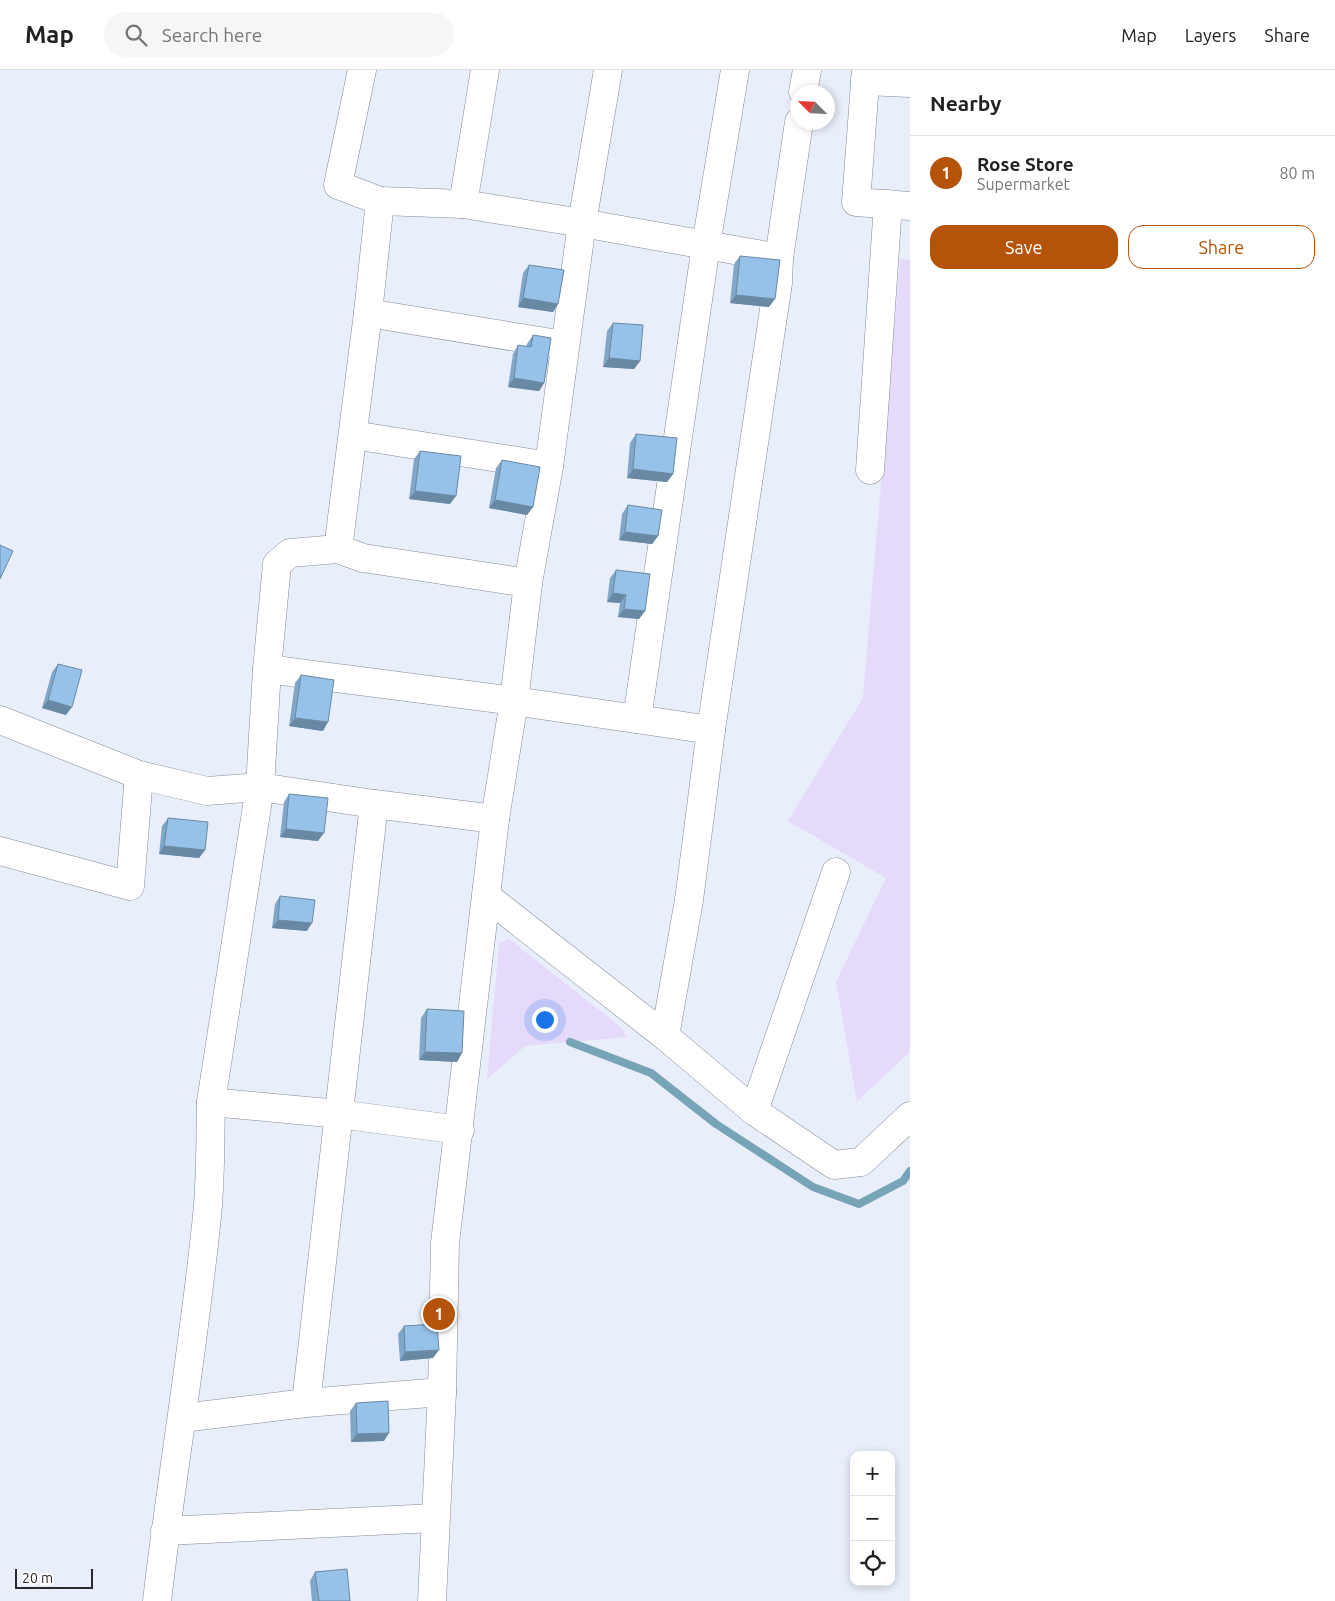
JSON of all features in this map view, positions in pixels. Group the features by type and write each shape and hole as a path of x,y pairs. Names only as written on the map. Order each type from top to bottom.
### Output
{"street":[{"path":"362,70 338,185 380,201 463,204 779,258"},
{"path":"463,204 484,70"},
{"path":"432,1601 442,1392 445,1244 460,1130 495,818 514,701 528,584 550,466 564,345 582,223 608,70"},
{"path":"637,719 706,245 735,70"},
{"path":"804,85 807,70"},
{"path":"870,470 899,205 856,202 865,76 910,82"},
{"path":"665,1036 689,900 711,730 777,293 779,258 798,130"},
{"path":"338,549 368,313 380,201"},
{"path":"368,313 564,345"},
{"path":"353,435 550,466"},
{"path":"157,1601 207,1214 211,1102 260,787 267,669 277,564 290,553 338,549 363,558 528,584"},
{"path":"267,669 514,701 711,730"},
{"path":"0,720 139,775 207,791 260,787 374,804 495,818"},
{"path":"0,851 130,886 139,775"},
{"path":"306,1403 374,804"},
{"path":"754,1111 836,872"},
{"path":"486,896 665,1036 754,1111 834,1165 861,1162 910,1116"},
{"path":"211,1102 339,1114 460,1130"},
{"path":"182,1418 306,1403 442,1392"},
{"path":"166,1531 435,1518"}],"shaded area":[{"path":"900,259 910,260 910,1052 857,1101 836,982 886,878 788,821 863,698"},
{"path":"509,939 622,1028 627,1037 525,1046 487,1079 499,943"}],"building":[{"path":"740,256 780,260 775,299 736,295"},
{"path":"529,265 564,270 558,304 523,298"},
{"path":"613,323 643,325 640,361 609,358"},
{"path":"533,335 551,338 544,383 514,378 518,345 531,347"},
{"path":"636,434 677,438 673,474 633,469"},
{"path":"420,451 461,456 456,496 415,491"},
{"path":"502,460 540,467 533,507 495,500"},
{"path":"628,505 662,510 658,536 625,532"},
{"path":"0,545 13,551 0,579"},
{"path":"616,570 650,574 645,611 624,609 626,595 613,593"},
{"path":"58,664 82,670 72,707 48,700"},
{"path":"301,675 334,680 328,722 295,718"},
{"path":"289,794 328,798 324,833 286,829"},
{"path":"168,818 208,822 205,850 164,846"},
{"path":"280,896 315,900 312,923 278,920"},
{"path":"427,1009 464,1011 462,1053 425,1052"},
{"path":"437,1324 439,1350 405,1352 404,1326"},
{"path":"388,1401 389,1433 357,1434 356,1403"},
{"path":"347,1569 350,1601 319,1601 315,1572"}],"waterway":[{"path":"570,1042 651,1073 716,1124 813,1187 859,1204 903,1181 910,1171"}],"place":[{"name":"Rose Store","path":"439,1314"}]}
